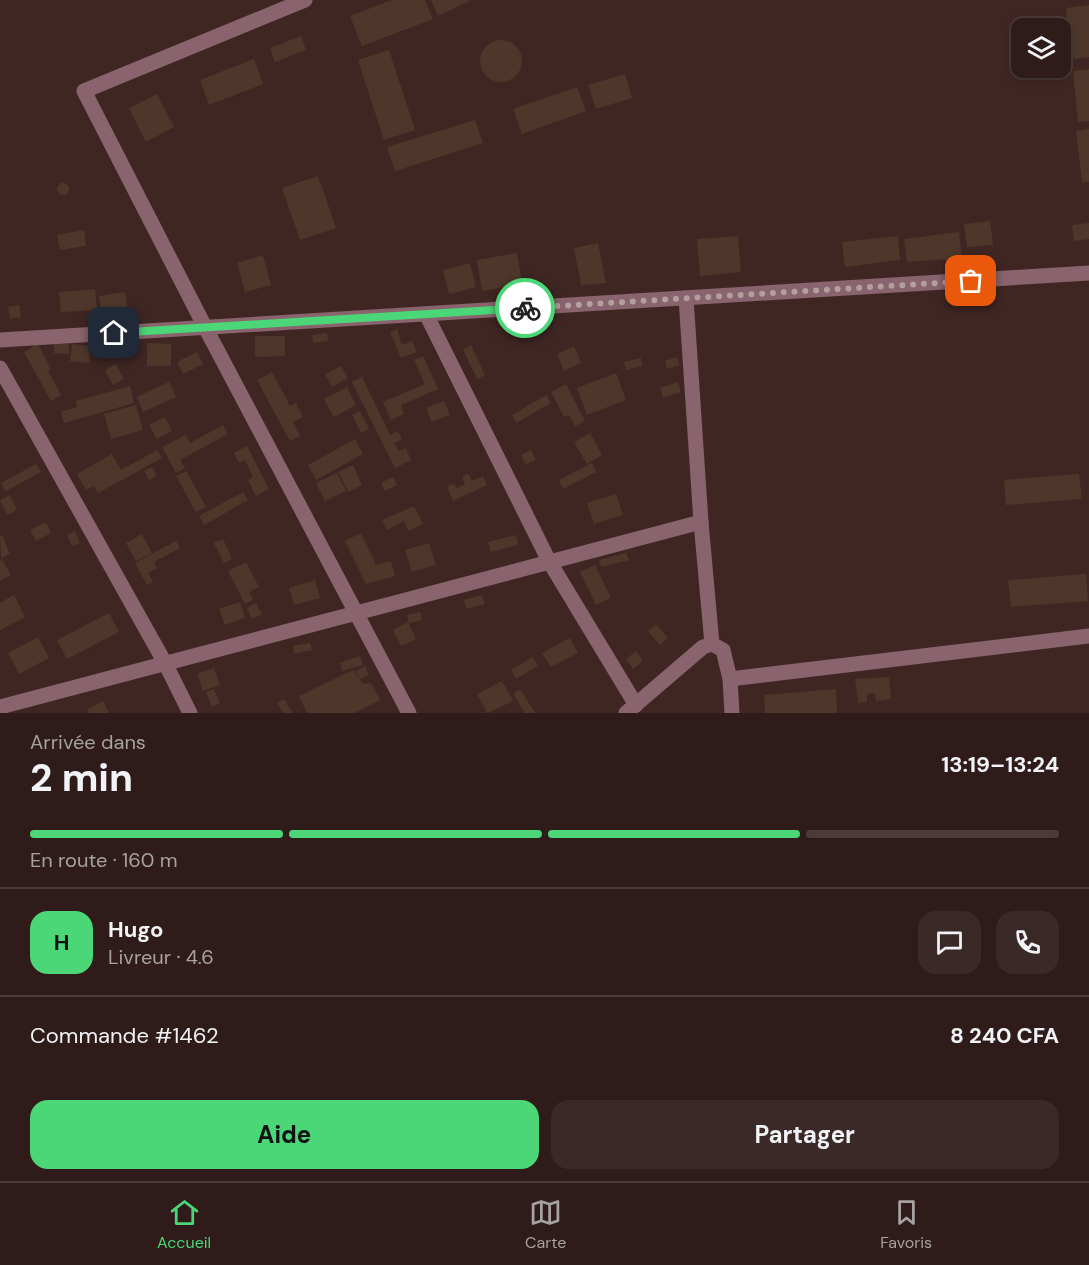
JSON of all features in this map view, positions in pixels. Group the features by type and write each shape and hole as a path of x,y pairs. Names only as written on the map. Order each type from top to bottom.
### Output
{"street":[{"path":"304,0 84,91 205,327 409,713"},
{"path":"0,340 1089,273"},
{"path":"686,298 701,522 712,644"},
{"path":"426,314 549,561 631,709 703,646 712,644 723,650 730,679 732,713"},
{"path":"0,368 165,663 190,713"},
{"path":"0,707 701,522"},
{"path":"730,679 1089,636"}],"building":[{"path":"392,0 425,0 433,19 362,46 350,16"},
{"path":"431,0 472,0 438,16"},
{"path":"1089,5 1089,57 1071,59 1071,18 1067,18 1066,8"},
{"path":"301,36 306,50 275,62 270,48"},
{"path":"501,40 516,46 522,61 516,76 501,82 486,76 480,61 486,46"},
{"path":"389,50 415,130 384,140 358,60"},
{"path":"254,59 263,84 209,105 200,80"},
{"path":"1089,69 1089,121 1078,122 1073,71"},
{"path":"625,74 632,98 596,109 588,85"},
{"path":"577,87 586,111 522,134 513,109"},
{"path":"157,94 174,127 146,142 129,108"},
{"path":"475,120 483,143 395,171 387,147"},
{"path":"1089,129 1089,182 1082,183 1076,131"},
{"path":"318,176 336,228 300,240 282,188"},
{"path":"65,183 69,189 65,195 61,195 57,187"},
{"path":"990,221 993,245 967,247 964,224"},
{"path":"1089,223 1089,239 1074,241 1072,225"},
{"path":"84,230 86,246 60,250 57,235"},
{"path":"959,232 962,258 907,262 904,239"},
{"path":"738,236 741,272 700,276 697,239"},
{"path":"898,236 900,260 845,267 842,242"},
{"path":"598,243 606,283 581,285 574,248"},
{"path":"517,253 522,284 482,291 477,260"},
{"path":"263,255 271,285 245,292 237,263"},
{"path":"470,263 476,287 449,294 443,270"},
{"path":"95,289 97,310 61,312 59,292"},
{"path":"125,292 127,307 101,311 99,296"},
{"path":"19,305 21,317 10,319 8,307"},
{"path":"397,329 402,345 412,341 417,352 401,358 390,332"},
{"path":"327,333 328,341 313,343 312,335"},
{"path":"255,336 285,336 285,356 255,357"},
{"path":"147,343 171,344 171,366 147,366"},
{"path":"38,344 51,369 48,371 61,395 51,401 24,352"},
{"path":"54,344 69,344 69,354 54,353"},
{"path":"72,344 91,346 89,363 70,361"},
{"path":"471,345 485,375 477,379 463,349"},
{"path":"574,346 581,363 564,371 557,354"},
{"path":"197,352 203,364 183,374 177,362"},
{"path":"423,356 438,389 401,405 404,414 391,420 383,402 425,384 414,360"},
{"path":"677,357 680,365 667,369 665,361"},
{"path":"641,358 642,366 626,370 624,362"},
{"path":"116,364 124,379 113,385 105,370"},
{"path":"341,366 348,378 332,387 325,374"},
{"path":"272,372 290,406 296,403 303,417 293,422 300,436 290,441 257,380"},
{"path":"616,373 626,400 587,415 577,388"},
{"path":"362,377 390,435 398,431 402,439 394,443 399,451 406,448 411,460 395,468 352,382"},
{"path":"169,382 176,397 143,412 137,397"},
{"path":"678,382 681,392 663,398 660,388"},
{"path":"566,384 585,421 575,426 569,415 564,417 551,392"},
{"path":"130,386 134,403 64,423 61,412 77,407 76,401"},
{"path":"347,387 356,405 334,417 324,399"},
{"path":"546,395 551,403 516,423 512,415"},
{"path":"444,401 450,415 432,422 426,408"},
{"path":"136,405 143,430 111,439 104,414"},
{"path":"360,411 369,429 361,433 352,415"},
{"path":"165,417 172,431 157,439 149,425"},
{"path":"223,425 228,434 180,460 185,468 176,473 162,447 186,435 190,443"},
{"path":"590,433 602,455 587,464 574,442"},
{"path":"355,439 363,454 316,480 308,465"},
{"path":"247,446 269,489 256,496 248,480 253,477 245,460 239,463 234,453"},
{"path":"157,450 162,458 98,493 94,486 86,490 77,474 112,454 121,470"},
{"path":"531,450 536,460 526,465 521,455"},
{"path":"592,463 596,472 563,489 559,480"},
{"path":"36,464 41,472 6,491 1,483"},
{"path":"353,465 362,485 348,492 338,472"},
{"path":"152,467 157,476 149,480 144,471"},
{"path":"186,471 206,507 196,512 176,476"},
{"path":"337,473 346,491 325,501 316,483"},
{"path":"468,474 472,481 483,476 487,485 453,501 447,486 454,484 456,488 465,484 462,477"},
{"path":"1079,474 1082,499 1006,505 1004,480"},
{"path":"393,477 397,485 385,491 381,483"},
{"path":"243,492 248,500 204,525 199,516"},
{"path":"616,494 623,515 594,524 587,503"},
{"path":"10,495 17,510 7,515 0,500"},
{"path":"414,506 423,524 409,531 404,521 387,530 382,520"},
{"path":"46,522 51,533 36,541 30,530"},
{"path":"75,531 80,543 72,546 67,535"},
{"path":"361,533 376,565 391,561 395,576 366,584 345,541"},
{"path":"142,534 152,553 136,561 126,543"},
{"path":"2,535 10,554 1,558 0,536"},
{"path":"516,535 518,545 491,552 488,542"},
{"path":"223,539 232,559 224,563 214,543"},
{"path":"176,541 180,548 154,562 157,568 148,573 153,582 147,585 135,563"},
{"path":"429,543 436,565 412,572 405,550"},
{"path":"626,553 629,560 601,567 599,560"},
{"path":"2,560 11,575 0,581 0,561"},
{"path":"246,562 259,587 249,592 253,600 245,604 228,571"},
{"path":"595,565 611,598 596,605 580,572"},
{"path":"1086,574 1088,601 1011,607 1008,580"},
{"path":"315,580 320,598 294,605 289,588"},
{"path":"14,595 25,617 0,630 0,603"},
{"path":"482,595 485,604 466,609 464,600"},
{"path":"240,602 245,618 225,625 219,609"},
{"path":"256,603 262,614 252,619 247,608"},
{"path":"420,612 422,620 409,623 407,615"},
{"path":"109,613 119,632 67,659 57,640"},
{"path":"408,622 416,639 401,646 393,630"},
{"path":"656,624 668,638 660,645 648,631"},
{"path":"38,637 49,658 19,674 8,653"},
{"path":"570,638 578,653 551,667 542,653"},
{"path":"310,643 312,650 294,654 293,646"},
{"path":"636,651 643,661 633,669 626,659"},
{"path":"360,656 363,665 342,671 340,663"},
{"path":"533,657 538,666 516,679 511,670"},
{"path":"365,666 369,675 360,679 356,671"},
{"path":"214,668 220,685 203,691 197,674"},
{"path":"353,670 363,684 371,683 380,700 354,713 307,713 299,696"},
{"path":"889,677 891,699 876,701 875,693 867,694 867,702 858,703 855,679"},
{"path":"502,681 513,701 487,713 477,694"},
{"path":"214,689 220,703 212,707 206,692"},
{"path":"520,689 535,713 525,713 513,694"},
{"path":"836,689 837,713 765,713 764,695"},
{"path":"284,699 293,713 283,713 277,703"},
{"path":"103,701 109,713 89,713 87,709"}],"way so far":[{"path":"525,308 971,281"}],"route":[{"path":"114,333 525,308"}]}
